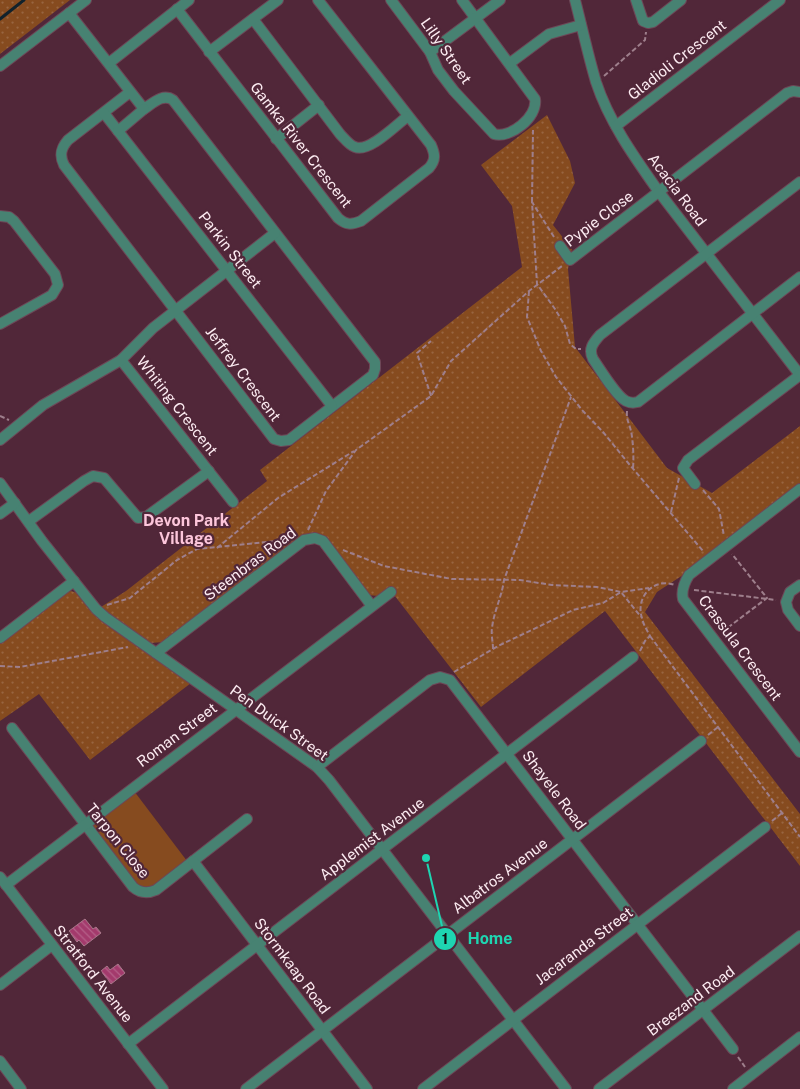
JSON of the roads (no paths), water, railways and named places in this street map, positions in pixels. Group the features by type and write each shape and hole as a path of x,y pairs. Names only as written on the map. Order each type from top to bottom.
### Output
{"street":[{"path":"0,66 86,0"},
{"path":"109,63 189,0"},
{"path":"209,52 278,0"},
{"name":"Gamka River Crescent","path":"177,9 338,218 344,223 350,224 361,221 433,163 434,152 431,145 318,0"},
{"name":"Lilly Street","path":"391,0 430,52 438,70 454,91 494,134 500,136 512,132 532,114 536,104 531,93 510,63"},
{"path":"462,0 510,63 549,34 581,24"},
{"path":"430,52 500,0"},
{"name":"Acacia Road","path":"575,0 596,82 616,126 636,161 800,375"},
{"path":"636,0 643,21 650,23 681,0"},
{"name":"Gladioli Crescent","path":"616,126 780,0"},
{"path":"69,13 144,109"},
{"path":"253,19 347,142 354,147 362,149 371,146 408,116"},
{"name":"Pypie Close","path":"560,246 570,260 787,93 793,91 800,92"},
{"name":"Jeffrey Crescent","path":"118,131 144,109 164,97 169,97 173,100 375,362 373,375 289,440 280,441 274,439 61,159 61,149 64,144 130,92"},
{"path":"276,139 319,105"},
{"name":"Parkin Street","path":"104,113 332,406"},
{"path":"800,182 600,335 594,342 590,354 620,396 626,401 638,402 800,277"},
{"path":"0,216 9,217 14,220 55,274 58,285 52,295 0,324"},
{"name":"Whiting Crescent","path":"0,440 43,405 121,360 176,310 275,234"},
{"name":"Whiting Crescent","path":"121,360 233,502"},
{"path":"695,484 683,468 688,460 800,375"},
{"name":"Whiting Crescent","path":"28,522 93,476 104,478 109,482 138,518 146,517 209,471"},
{"name":"Pen Duick Street","path":"0,483 96,609 317,767 329,780 566,1089"},
{"name":"Crassula Crescent","path":"800,489 689,575 682,588 683,599 800,752"},
{"path":"0,514 15,503"},
{"name":"Steenbras Road","path":"156,653 304,540 311,538 319,539 328,548 371,606"},
{"path":"0,638 74,581"},
{"path":"800,585 790,592 786,602 788,610 800,626"},
{"name":"Roman Street","path":"3,881 85,824 390,592"},
{"name":"Applemist Avenue","path":"128,1044 633,657"},
{"name":"Shayele Road","path":"317,767 430,680 440,677 450,680 733,1049"},
{"name":"Tarpon Close","path":"12,728 133,887 139,891 147,893 156,890 247,819"},
{"name":"Albatros Avenue","path":"246,1089 701,741"},
{"name":"Jacaranda Street","path":"422,1089 764,827"},
{"name":"Stormkaap Road","path":"192,861 367,1089"},
{"name":"Stratford Avenue","path":"3,881 163,1089"},
{"name":"Breezand Road","path":"600,1089 800,936"},
{"path":"0,985 52,945"},
{"path":"733,1089 800,1037"},
{"path":"0,1061 21,1089"}],"waterway":[{"path":"0,19 24,0"}],"place":[{"name":"Home","path":"426,858"}],"district":[{"name":"Devon Park Village","path":"186,529"}]}
